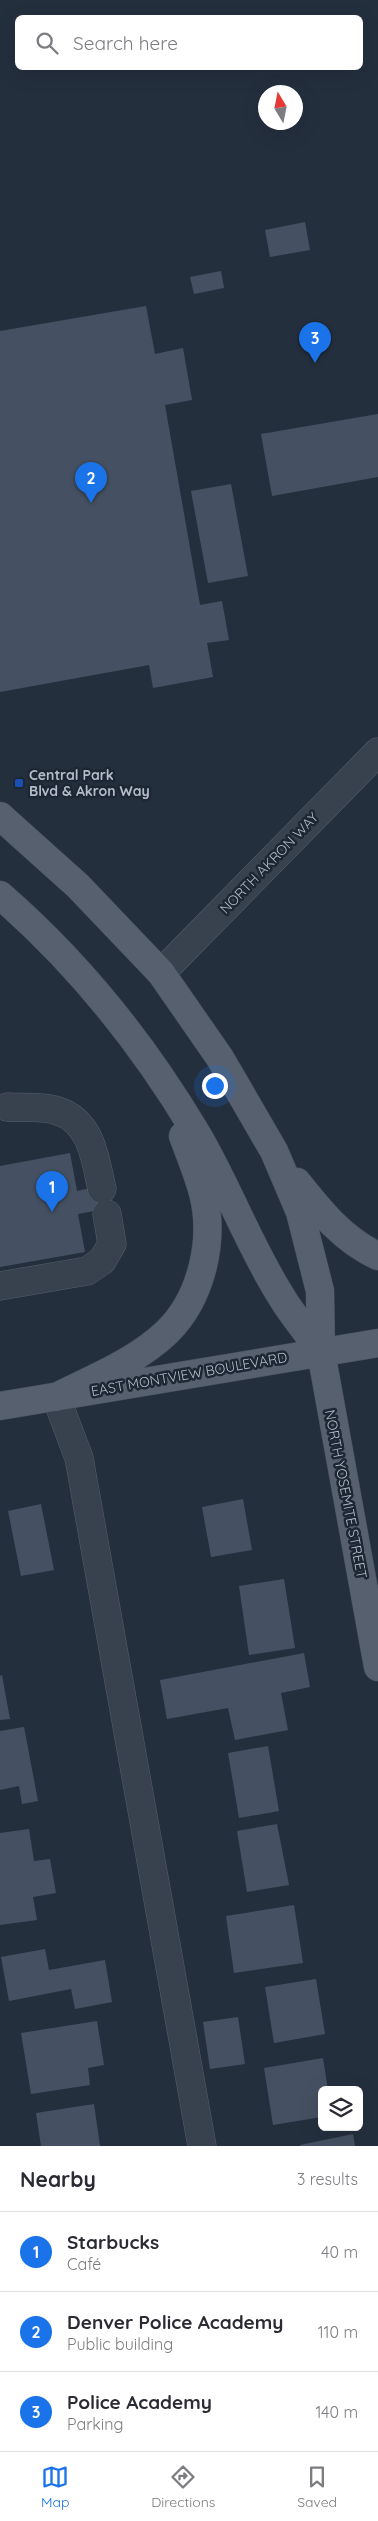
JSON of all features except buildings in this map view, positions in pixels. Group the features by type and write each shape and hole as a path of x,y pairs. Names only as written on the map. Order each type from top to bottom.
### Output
{"main road":[{"path":"0,816 78,886 160,973 220,1058 274,1151 323,1216 366,1251 378,1256"},
{"path":"0,895 40,933 92,989 128,1031 163,1080 216,1170 281,1298 321,1352"},
{"path":"56,1396 122,1364 149,1347 168,1331 185,1308 196,1288 206,1246 203,1194 163,1080"},
{"name":"NORTH YOSEMITE STREET","path":"274,1151 300,1212 316,1275 321,1302 321,1352 378,1667"},
{"name":"EAST MONTVIEW BOULEVARD","path":"0,1406 378,1343"}],"street":[{"name":"NORTH AKRON WAY","path":"160,973 378,752"},
{"path":"0,1286 87,1271 102,1261 112,1244 105,1201 90,1139 79,1123 58,1110 2,1105"},
{"path":"56,1396 79,1458 202,2146"}],"place":[{"name":"Police Academy","path":"315,363"},
{"name":"Denver Police Academy","path":"91,503"},
{"name":"Central Park Blvd & Akron Way","path":"19,783"},
{"name":"Starbucks","path":"52,1212"}]}
